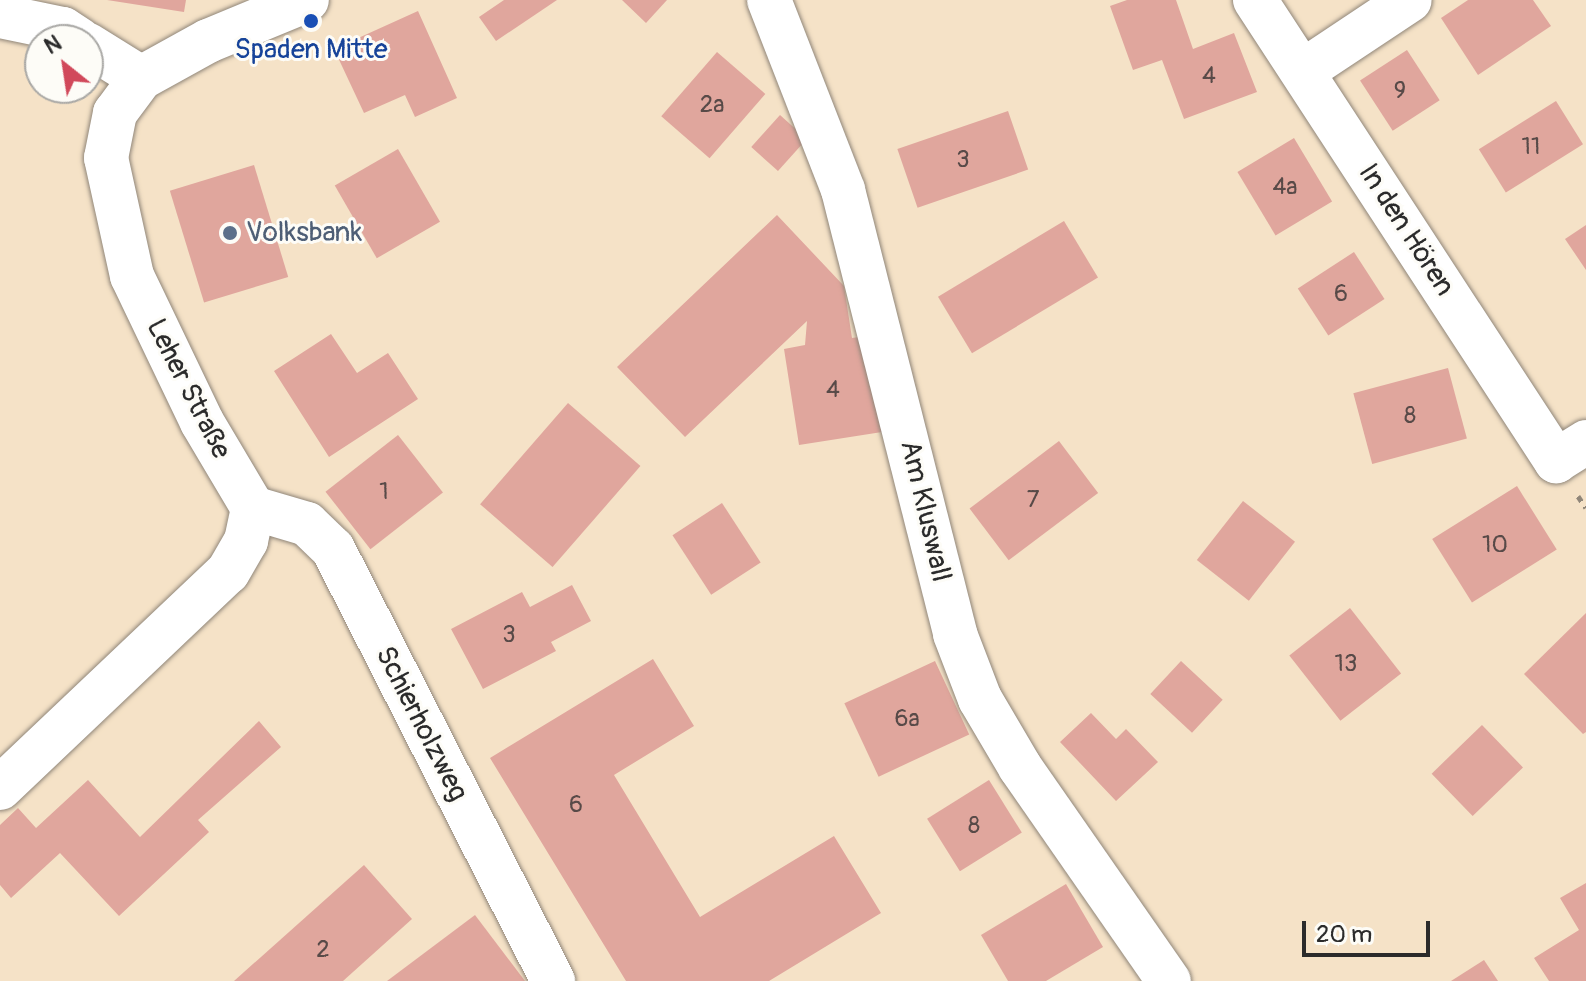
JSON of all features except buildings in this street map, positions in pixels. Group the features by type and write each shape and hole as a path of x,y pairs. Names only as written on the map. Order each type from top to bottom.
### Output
{"street":[{"name":"Leher Straße","path":"253,508 202,422 132,276 106,158 115,113 141,78 208,41 307,0"},
{"name":"Am Kluswall","path":"769,0 843,190 955,634 980,699 1020,767 1169,981"},
{"name":"In den Hören","path":"1255,0 1571,452"},
{"path":"1303,71 1410,0"},
{"path":"0,16 39,24"},
{"path":"104,55 141,78"},
{"path":"0,788 228,572 246,541 253,508"},
{"name":"Schierholzweg","path":"253,508 307,524 333,549 553,981"}],"place":[{"name":"Spaden Mitte","path":"311,21"},
{"name":"Volksbank","path":"230,233"}]}
